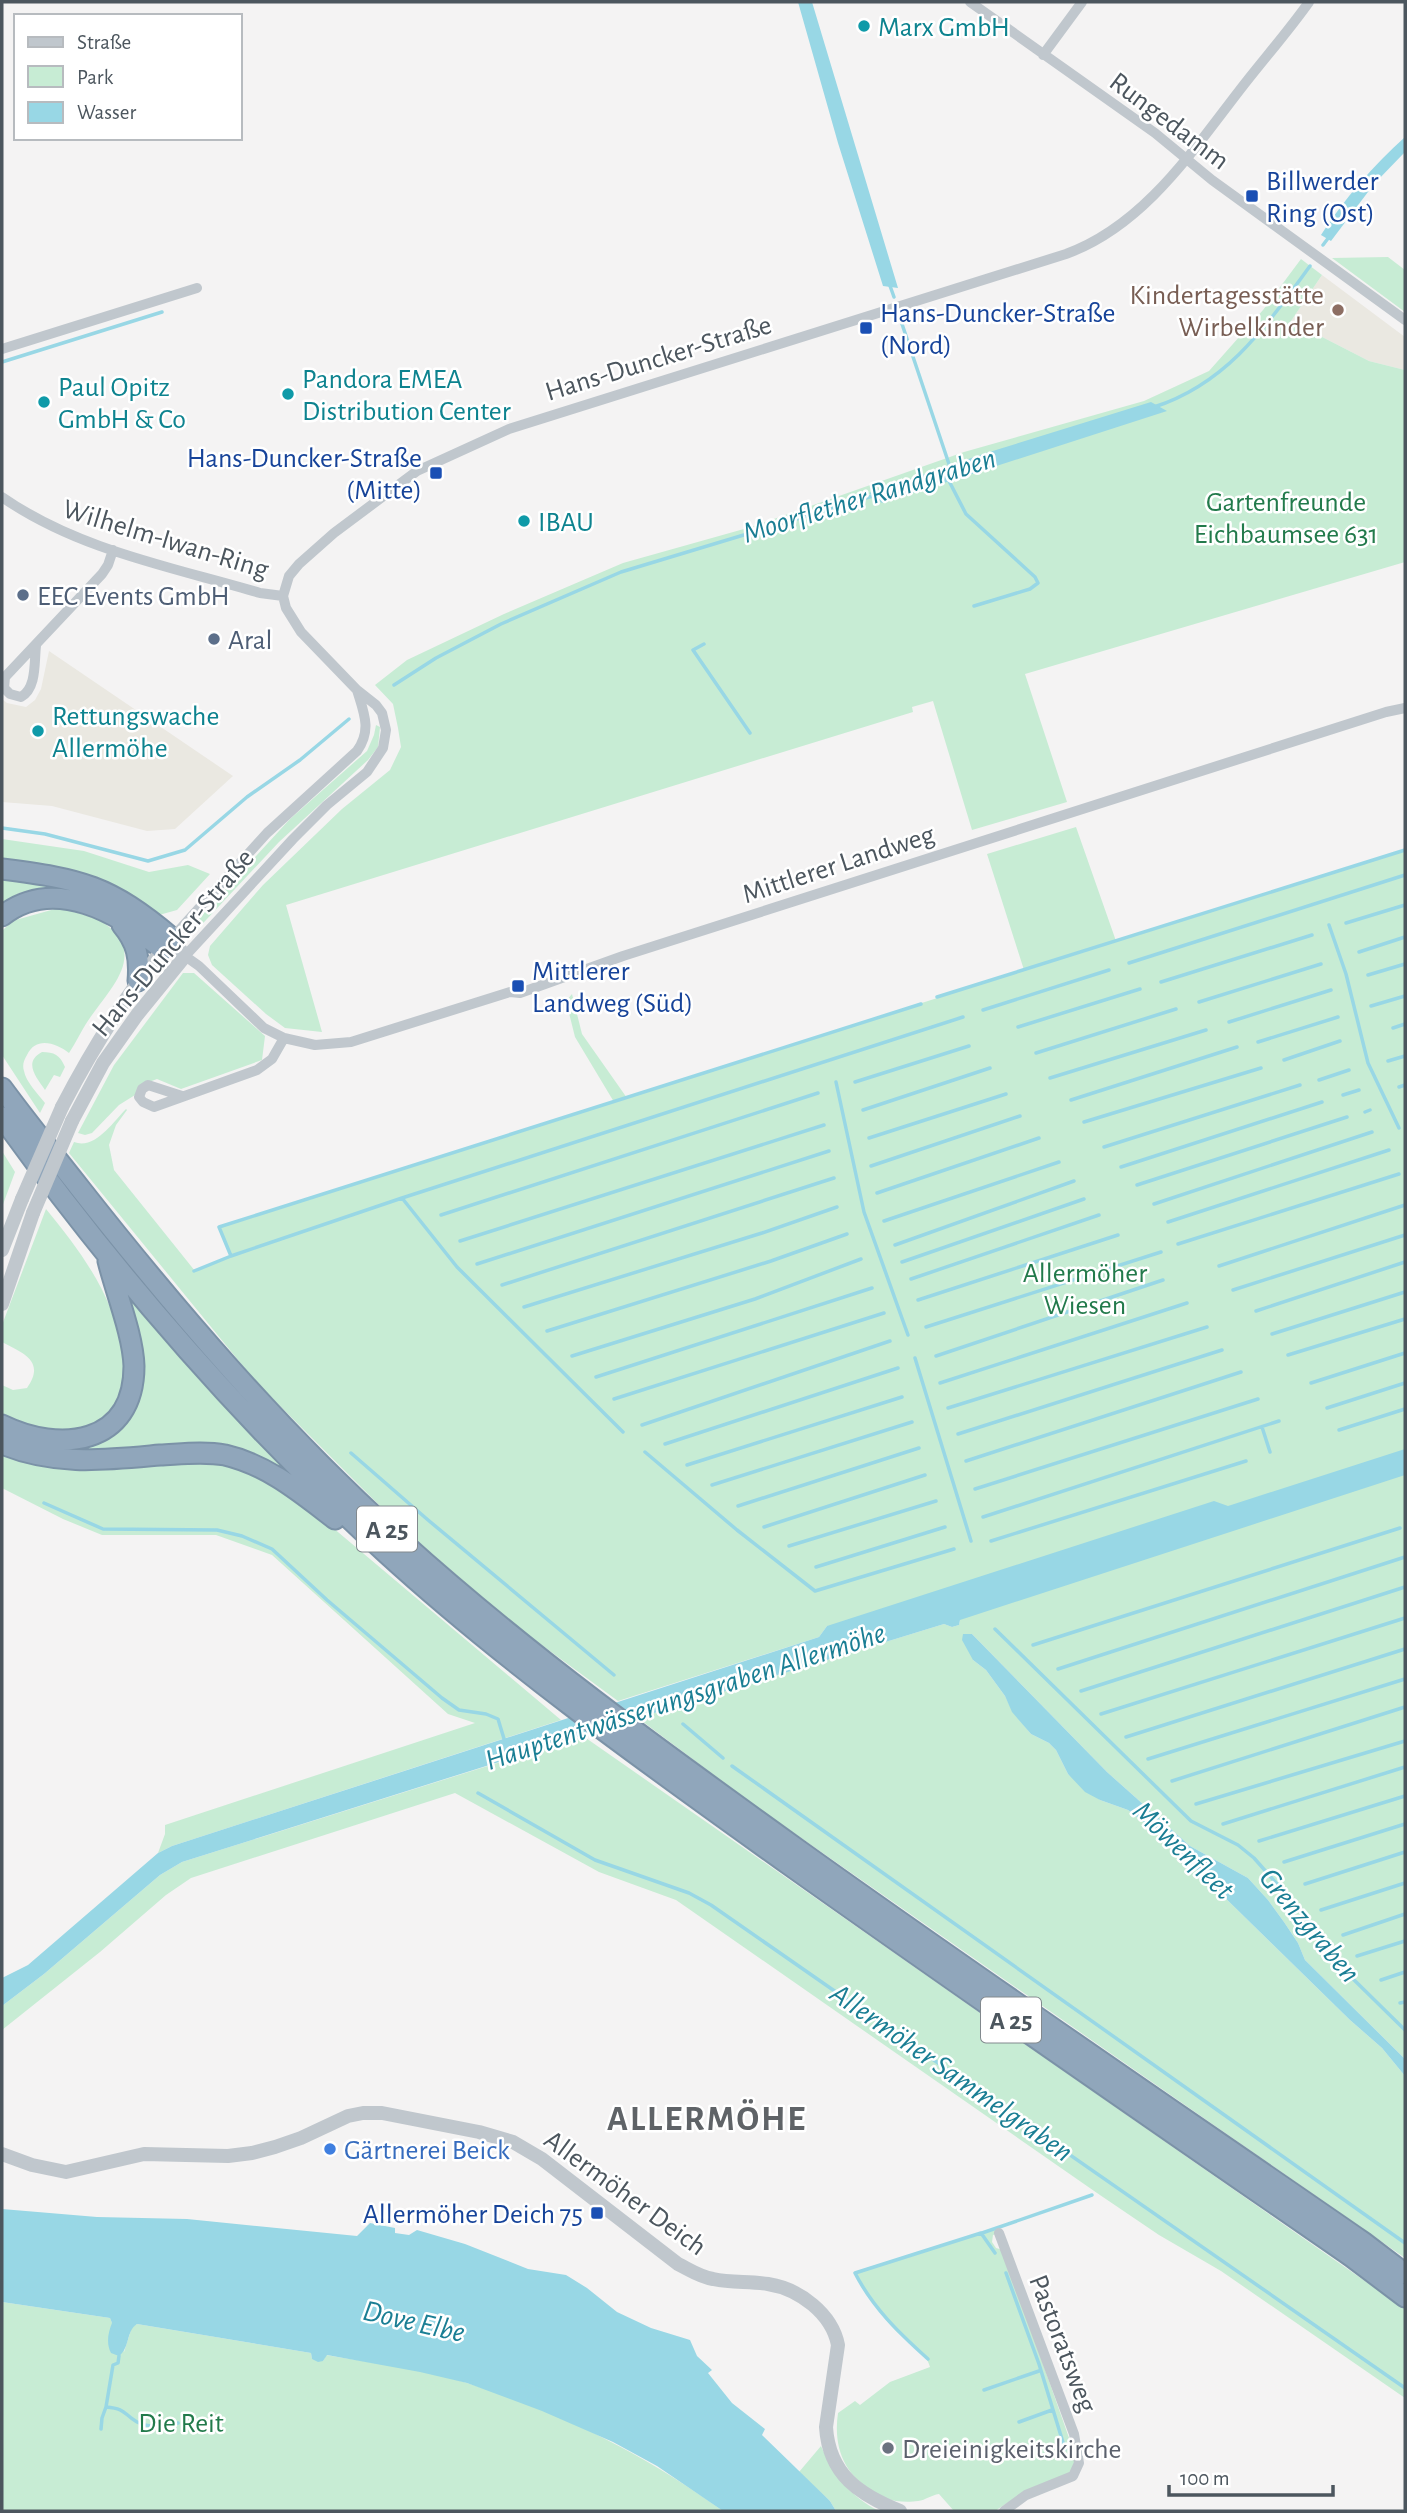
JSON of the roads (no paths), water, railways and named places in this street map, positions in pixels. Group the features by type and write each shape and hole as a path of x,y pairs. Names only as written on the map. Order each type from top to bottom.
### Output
{"highway":[{"path":"2,869 57,876 93,886 128,904 167,944"},
{"path":"2,916 24,903 55,897 82,902 167,944"},
{"path":"116,919 136,946 138,981"},
{"name":"A 25","path":"3,1088 155,1283 249,1391 397,1538 460,1594 639,1736 891,1916 1363,2242 1405,2274"},
{"name":"A 25","path":"2,1117 107,1256 172,1334 309,1479 386,1553 557,1696 618,1742 891,1937 1352,2257 1405,2297"},
{"path":"2,1430 48,1440 73,1441 103,1430 122,1408 133,1383 134,1364 132,1346 107,1256"},
{"path":"2,1430 38,1456 80,1461 195,1453 224,1455 255,1465 288,1483 386,1553"}],"street":[{"name":"Rungedamm","path":"970,2 1155,133 1185,159 1405,320"},
{"path":"1043,55 1082,2"},
{"name":"Hans-Duncker-Straße","path":"2,1304 33,1213 72,1121 110,1054 137,1014 185,956 293,839 327,805 367,772 379,757 386,738 386,720 376,705 357,691 293,622 283,596 289,576 299,564 342,526 417,471 509,429 1078,250 1131,216 1153,196 1309,2"},
{"path":"2,349 197,288"},
{"name":"Wilhelm-Iwan-Ring","path":"2,497 49,526 113,550 260,593 283,596"},
{"path":"36,646 102,574 113,550"},
{"name":"Hans-Duncker-Straße","path":"2,1250 62,1107 104,1030 138,981 167,944 267,833 357,751 367,727 357,691"},
{"name":"Mittlerer Landweg","path":"185,956 198,965 253,1019 284,1038 322,1045 351,1042 510,992 520,993 550,980 676,939 1405,708"},
{"path":"167,944 185,956"},
{"path":"182,1096 257,1070 272,1059 284,1038"},
{"name":"Allermöher Deich","path":"2,2154 32,2165 65,2172 144,2154 228,2156 275,2147 348,2116 363,2113 382,2113 513,2142 542,2159 678,2264 700,2276 716,2280 779,2286 803,2298 824,2315 836,2333 838,2345 826,2427 827,2441 834,2461 847,2480 862,2494 900,2511"},
{"name":"Pastoratsweg","path":"999,2233 1074,2434 1079,2463 1073,2476 1026,2496 1004,2511"}],"water":[{"path":"798,2 812,2 898,288 883,286 838,143"},
{"path":"1405,137 1405,152 1374,184 1331,241 1321,235 1360,183"},
{"path":"1151,402 1167,411 882,503 869,493 983,454"},
{"name":"Hauptentwässerungsgraben Allermöhe","path":"1405,1449 1405,1475 960,1620 959,1625 952,1627 944,1624 182,1862 160,1875 44,1974 2,2006 2,1978 28,1965 158,1853 172,1846 819,1637 827,1626 1214,1501 1228,1506"},
{"name":"Möwenfleet","path":"963,1634 972,1634 1107,1772 1190,1846 1248,1878 1284,1922 1305,1960 1405,2059 1405,2076 1382,2048 1164,1838 1128,1810 1085,1792 1068,1774 1056,1750 1049,1743 1031,1734 1012,1712 1005,1696 986,1670 973,1660 962,1640"},
{"name":"Dove Elbe","path":"2,2209 97,2217 187,2219 357,2236 370,2223 395,2228 395,2233 409,2235 417,2230 465,2244 528,2269 566,2275 617,2312 651,2328 690,2340 697,2356 712,2370 708,2373 732,2403 765,2429 762,2435 830,2501 836,2511 723,2511 657,2466 613,2442 542,2411 467,2383 420,2372 327,2355 323,2361 318,2362 312,2359 311,2353 137,2324 119,2356 111,2353 108,2345 112,2323 110,2318 2,2302"}],"waterway":[{"name":"Moorflether Randgraben","path":"1323,245 1329,237"},
{"name":"Moorflether Randgraben","path":"1154,407 1180,397 1224,368 1261,331 1310,266"},
{"path":"889,283 894,297"},
{"path":"2,362 162,312"},
{"path":"900,318 951,470"},
{"path":"949,481 966,514 1035,577 1038,583 1030,589 974,606"},
{"name":"Moorflether Randgraben","path":"394,685 436,658 501,624 621,572 876,495"},
{"path":"704,644 693,650 750,733"},
{"name":"Moorflether Randgraben","path":"2,828 45,834 148,861 185,850 247,797 300,760 349,719"},
{"path":"937,997 1405,850"},
{"path":"1129,963 1405,875"},
{"path":"1346,923 1405,905"},
{"path":"1329,925 1346,974 1368,1063 1399,1128"},
{"path":"1161,982 1312,935"},
{"path":"1359,952 1405,937"},
{"path":"1199,1002 1321,964"},
{"path":"1368,975 1405,964"},
{"path":"983,1010 1109,970"},
{"path":"1018,1027 1140,989"},
{"path":"1229,1022 1331,990"},
{"path":"1371,1006 1405,996"},
{"path":"194,1271 231,1256 219,1227 921,1004"},
{"path":"1036,1053 1176,1009"},
{"path":"623,1432 457,1267 402,1198 963,1017"},
{"path":"1258,1042 1338,1017"},
{"path":"1393,1028 1405,1024"},
{"path":"1050,1078 1206,1030"},
{"path":"1284,1060 1340,1041"},
{"path":"855,1082 969,1046"},
{"path":"1071,1100 1237,1047"},
{"path":"1388,1061 1405,1056"},
{"path":"863,1110 990,1068"},
{"path":"1084,1122 1261,1068"},
{"path":"1319,1080 1349,1070"},
{"path":"836,1082 864,1212 908,1335"},
{"path":"1104,1147 1300,1085"},
{"path":"1399,1087 1405,1085"},
{"path":"1343,1095 1359,1090"},
{"path":"441,1215 818,1093"},
{"path":"869,1138 1006,1094"},
{"path":"1121,1167 1322,1102"},
{"path":"1365,1112 1370,1110"},
{"path":"871,1166 1020,1116"},
{"path":"1137,1185 1347,1117"},
{"path":"460,1241 824,1125"},
{"path":"1154,1204 1372,1132"},
{"path":"877,1193 1039,1138"},
{"path":"1168,1222 1389,1150"},
{"path":"477,1264 829,1151"},
{"path":"884,1221 1059,1162"},
{"path":"1178,1244 1399,1174"},
{"path":"502,1285 834,1178"},
{"path":"895,1245 1074,1181"},
{"path":"231,1256 402,1198"},
{"path":"902,1262 1084,1199"},
{"path":"1219,1266 1405,1205"},
{"path":"524,1307 837,1207"},
{"path":"911,1279 1099,1215"},
{"path":"547,1331 771,1261 847,1234"},
{"path":"918,1300 1118,1235"},
{"path":"1233,1290 1405,1235"},
{"path":"926,1327 1161,1252"},
{"path":"572,1356 755,1299 861,1259"},
{"path":"1256,1311 1405,1262"},
{"path":"936,1356 1163,1280"},
{"path":"596,1377 872,1288"},
{"path":"1272,1334 1405,1292"},
{"path":"940,1383 1187,1303"},
{"path":"614,1399 884,1313"},
{"path":"1288,1355 1405,1319"},
{"path":"948,1408 1207,1327"},
{"path":"642,1425 890,1341"},
{"path":"958,1434 1222,1350"},
{"path":"1311,1383 1405,1353"},
{"path":"915,1358 971,1541"},
{"path":"665,1444 898,1368"},
{"path":"966,1461 1241,1372"},
{"path":"1327,1408 1405,1383"},
{"path":"687,1465 902,1397"},
{"path":"975,1489 1258,1399"},
{"path":"1339,1430 1405,1409"},
{"path":"983,1517 1279,1421"},
{"path":"712,1485 912,1422"},
{"path":"1262,1427 1270,1452"},
{"path":"738,1506 919,1448"},
{"path":"645,1452 737,1530 815,1591 954,1549"},
{"path":"351,1453 614,1675"},
{"path":"991,1541 1246,1461"},
{"path":"764,1527 925,1475"},
{"path":"789,1546 936,1501"},
{"name":"Hauptentwässerungsgraben Allermöhe","path":"44,1503 103,1529 217,1530 242,1536 272,1549 327,1600 442,1698 459,1710 486,1714 498,1719 505,1742"},
{"path":"816,1567 945,1527"},
{"path":"1033,1645 1400,1528"},
{"path":"1058,1669 1405,1557"},
{"path":"1081,1691 1405,1587"},
{"path":"1101,1714 1405,1618"},
{"name":"Grenzgraben","path":"995,1629 1191,1821 1238,1845 1254,1858 1293,1902 1347,1973 1405,2030"},
{"path":"1126,1737 1405,1649"},
{"path":"1148,1759 1405,1679"},
{"path":"1172,1781 1405,1707"},
{"name":"Hauptentwässerungsgraben Allermöhe","path":"683,1724 723,1758"},
{"path":"1196,1804 1405,1741"},
{"path":"732,1766 1405,2243"},
{"path":"1223,1824 1405,1767"},
{"name":"Allermöher Sammelgraben","path":"478,1793 595,1860 689,1893 711,1905 1405,2388"},
{"path":"1259,1841 1405,1796"},
{"path":"1284,1862 1405,1824"},
{"path":"1305,1884 1405,1852"},
{"path":"1321,1910 1405,1883"},
{"path":"1343,1935 1405,1914"},
{"path":"1357,1956 1405,1941"},
{"path":"1381,1980 1405,1972"},
{"path":"1400,2003 1405,2002"},
{"path":"982,2233 1092,2195"},
{"path":"928,2359 887,2319 855,2273 981,2233 995,2253"},
{"path":"1006,2273 1039,2364 1065,2449"},
{"path":"101,2429 113,2365 118,2363 119,2356"},
{"path":"984,2390 1039,2371"},
{"path":"106,2407 121,2410 147,2426 178,2423"},
{"path":"1019,2422 1052,2410"}],"place":[{"name":"Marx GmbH","path":"864,26"},
{"name":"Billwerder Ring (Ost)","path":"1252,196"},
{"name":"Kindertagesstätte Wirbelkinder","path":"1338,310"},
{"name":"Hans-Duncker-Straße (Nord)","path":"866,328"},
{"name":"Pandora EMEA Distribution Center","path":"288,394"},
{"name":"Paul Opitz GmbH & Co","path":"44,402"},
{"name":"Hans-Duncker-Straße (Mitte)","path":"436,473"},
{"name":"IBAU","path":"524,521"},
{"name":"EEC Events GmbH","path":"23,595"},
{"name":"Aral","path":"214,639"},
{"name":"Rettungswache Allermöhe","path":"38,731"},
{"name":"Mittlerer Landweg (Süd)","path":"518,986"},
{"name":"Gärtnerei Beick","path":"330,2149"},
{"name":"Allermöher Deich 75","path":"597,2213"},
{"name":"Dreieinigkeitskirche","path":"888,2448"}],"district":[{"name":"ALLERMÖHE","path":"707,2118"}],"park label":[{"name":"Gartenfreunde Eichbaumsee 631","path":"1286,517"},
{"name":"Allermöher Wiesen","path":"1085,1288"},
{"name":"Die Reit","path":"181,2422"}]}
